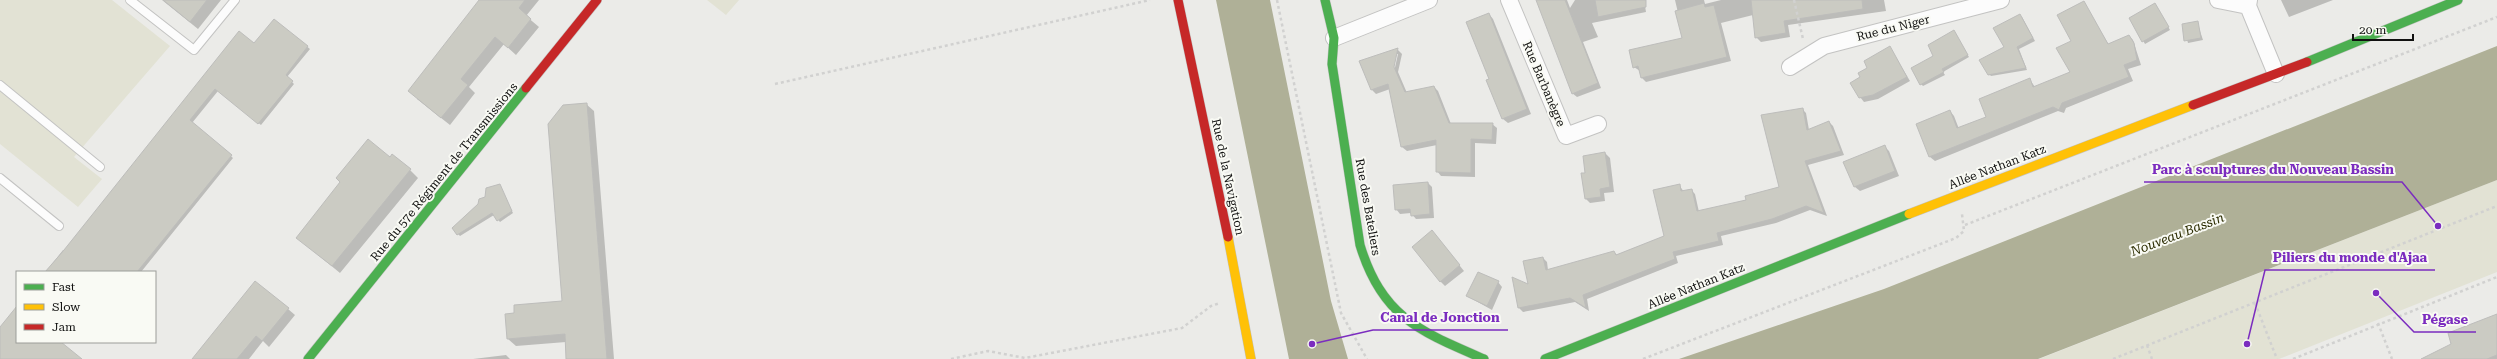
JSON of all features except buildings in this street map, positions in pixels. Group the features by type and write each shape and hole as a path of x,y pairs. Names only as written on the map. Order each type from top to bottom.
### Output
{"main road":[{"name":"Rue du 57e Régiment de Transmissions","path":"308,359 597,0"},
{"name":"Rue de la Navigation","path":"1178,0 1251,359"},
{"name":"Rue des Bateliers","path":"1325,0 1334,38 1332,64 1360,245 1368,271 1380,293 1399,313 1430,336 1484,359"},
{"name":"Allée Nathan Katz","path":"1545,359 1933,204 2276,74 2458,0"}],"street":[{"path":"1334,38 1429,0"},
{"name":"Rue Barbanègre","path":"1509,0 1566,136 1598,124"},
{"name":"Rue du Niger","path":"1790,67 1824,46 2001,0"},
{"path":"2218,0 2249,3 2276,74"}],"lane":[{"path":"130,0 194,50 235,0"},
{"path":"0,85 100,167"},
{"path":"0,178 59,226"}],"path":[{"path":"775,84 1150,0"},
{"path":"1277,0 1341,313 1367,359"},
{"path":"1794,0 1807,56"},
{"path":"1965,225 2497,17"},
{"path":"2113,359 2497,206"},
{"path":"1644,359 1956,238 1964,231 1965,225 1960,209"},
{"path":"2293,359 2378,323 2497,277"},
{"path":"951,359 988,351 1025,358 1182,328 1211,306 1240,299"},
{"path":"2254,303 2277,359"},
{"path":"2378,323 2392,359"},
{"path":"2147,345 2152,359"}],"shaded area":[{"path":"0,0 112,0 170,46 74,157 102,179 78,207 0,144"},
{"path":"707,0 739,0 726,15"},
{"path":"2497,180 2497,272 2279,359 2039,359"}],"water":[{"path":"1216,0 1270,0 1331,301 1348,359 1289,359"},
{"name":"Nouveau Bassin","path":"2497,46 2497,180 2038,359 1679,359 1884,289"}],"traffic: fast":[{"path":"1325,0 1334,38 1332,64 1360,245 1369,269 1380,289 1392,305 1406,318 1422,330 1440,340 1484,359"},
{"path":"2307,62 2458,0"},
{"path":"308,359 526,88"},
{"path":"1545,359 1909,214"}],"traffic: slow":[{"path":"1909,214 2193,105"},
{"path":"1228,237 1251,359"}],"traffic: jam":[{"path":"526,88 597,0"},
{"path":"1178,0 1228,237"},
{"path":"2193,105 2307,62"}],"place":[{"name":"Parc à sculptures du Nouveau Bassin","path":"2438,226"},
{"name":"Pégase","path":"2376,293"},
{"name":"Canal de Jonction","path":"1312,344"},
{"name":"Piliers du monde d'Ajaa","path":"2247,344"}]}
